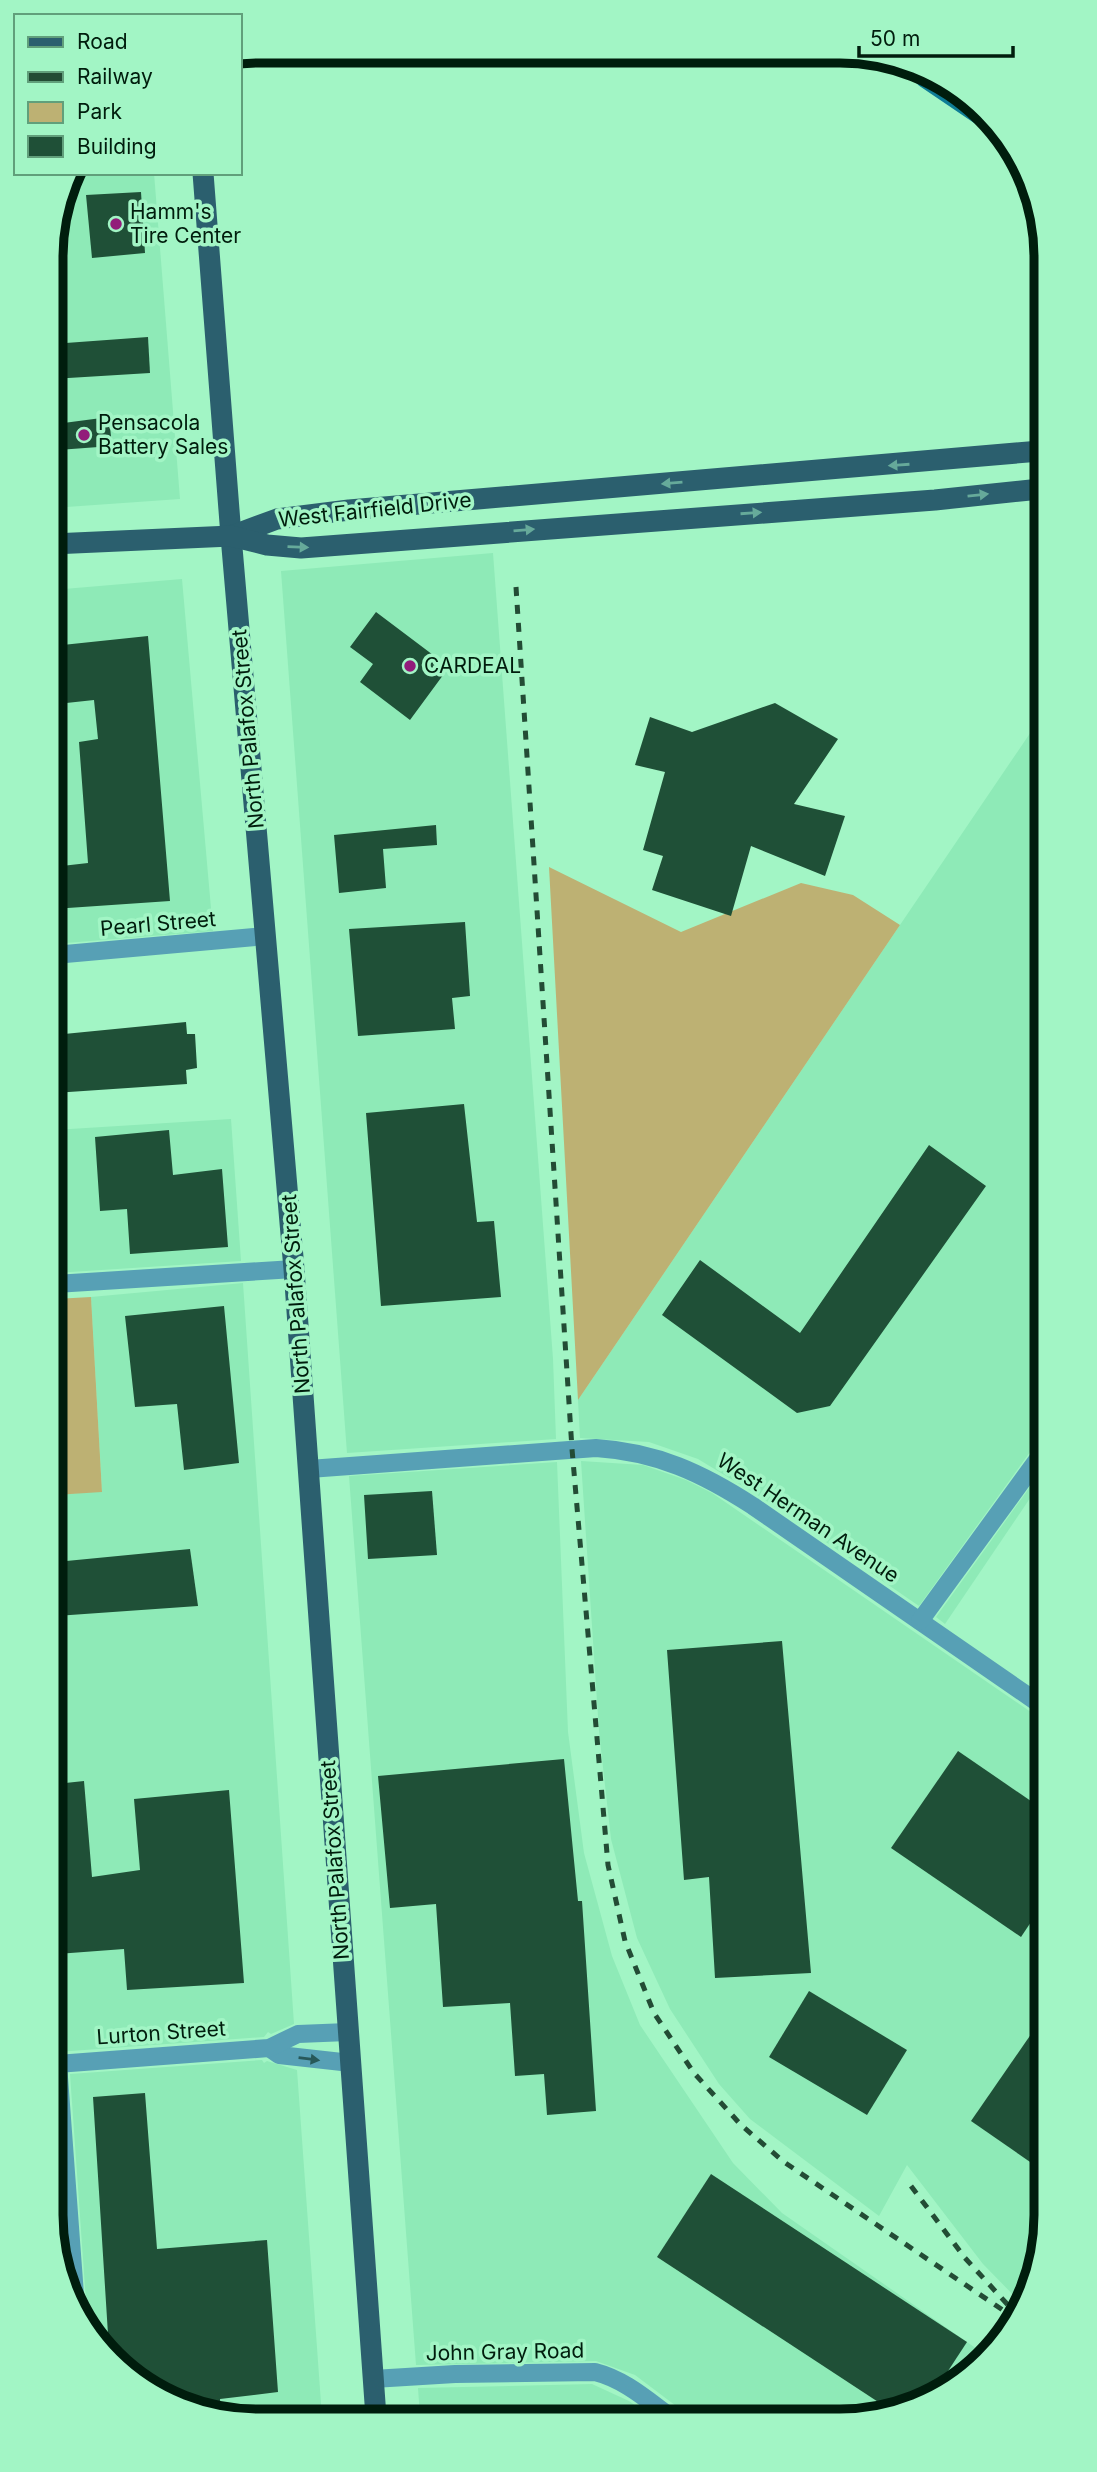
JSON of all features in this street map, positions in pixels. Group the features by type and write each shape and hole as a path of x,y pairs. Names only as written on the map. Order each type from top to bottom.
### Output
{"main road":[{"name":"North Palafox Street","path":"203,175 230,536 294,1269 375,2409"},
{"name":"West Fairfield Drive","path":"230,536 277,519 349,510 1034,453"},
{"name":"West Fairfield Drive","path":"230,536 267,545 301,548 935,500 1034,490"},
{"path":"63,544 230,536"}],"street":[{"name":"Pearl Street","path":"63,954 266,936"},
{"path":"63,1283 294,1269"},
{"name":"West Herman Avenue","path":"309,1469 596,1448 646,1454 692,1469 718,1483 1034,1699"},
{"path":"920,1621 1034,1464"},
{"name":"Lurton Street","path":"63,2064 269,2048 298,2034 348,2032"},
{"name":"Lurton Street","path":"269,2048 279,2055 351,2063"},
{"path":"63,2132 74,2276"},
{"name":"John Gray Road","path":"373,2379 455,2374 595,2372 610,2376 636,2390 660,2409"}],"shaded area":[{"path":"81,175 154,175 180,499 63,507 63,244 73,195"},
{"path":"493,553 553,1359 556,1439 347,1453 281,571"},
{"path":"182,579 213,931 63,943 63,589"},
{"path":"1034,727 1034,1446 919,1606 759,1496 698,1459 649,1442 580,1438 578,1400"},
{"path":"231,1119 241,1261 63,1272 63,1129"},
{"path":"243,1283 294,2024 271,2034 268,2032 264,2037 63,2052 63,1494 102,1491 91,1297"},
{"path":"581,1461 643,1465 686,1480 712,1493 1034,1714 1034,2228 1027,2265 1015,2297 983,2264 907,2165 879,2216 750,2119 719,2084 670,2009 637,1938 611,1839 599,1731"},
{"path":"557,1462 568,1732 584,1853 612,1956 640,2025 733,2163 782,2213 979,2350 948,2376 914,2394 865,2407 680,2409 635,2375 596,2361 416,2365 349,1476"},
{"path":"1034,1481 1034,1492 945,1624 936,1617"},
{"path":"262,2060 264,2063 267,2061 297,2070 321,2409 257,2409 219,2405 195,2399 149,2376 129,2361 103,2333 86,2306 70,2074"},
{"path":"592,2384 640,2409 420,2409 418,2388"}],"green space":[{"path":"549,867 681,932 801,883 853,895 900,925 578,1400"},
{"path":"91,1297 102,1492 63,1494 63,1299"}],"building":[{"name":"Hamm's Tire Center","path":"141,192 145,253 92,258 86,195"},
{"path":"148,337 150,373 63,378 63,343"},
{"name":"Pensacola Battery Sales","path":"109,417 112,446 63,450 63,423"},
{"name":"CARDEAL","path":"376,612 449,667 410,720 360,682 373,664 350,647"},
{"path":"148,636 170,901 63,908 63,866 88,863 79,742 98,739 94,700 63,703 63,645"},
{"path":"775,703 838,739 794,804 845,816 825,876 751,846 731,916 652,890 663,856 643,850 665,772 635,765 650,717 692,732"},
{"path":"436,825 437,845 383,849 386,888 339,893 334,835"},
{"path":"465,922 470,996 452,998 455,1029 358,1036 349,929"},
{"path":"186,1022 187,1034 195,1034 197,1068 186,1070 187,1084 63,1092 63,1034"},
{"path":"464,1104 477,1222 494,1221 501,1297 381,1306 366,1113"},
{"path":"169,1130 173,1175 222,1169 228,1247 130,1254 127,1209 100,1211 95,1137"},
{"path":"929,1145 986,1186 830,1406 797,1413 662,1315 700,1260 800,1333"},
{"path":"224,1306 239,1463 184,1470 177,1404 135,1407 125,1316"},
{"path":"432,1491 437,1555 368,1559 364,1495"},
{"path":"190,1549 198,1606 63,1616 63,1561"},
{"path":"782,1641 811,1973 715,1978 709,1877 684,1880 667,1650"},
{"path":"958,1751 1034,1803 1034,1918 1021,1937 891,1848"},
{"path":"564,1759 578,1901 582,1901 596,2111 547,2115 544,2074 515,2076 510,2003 443,2007 436,1904 390,1908 378,1776"},
{"path":"84,1781 92,1877 140,1870 134,1799 229,1790 244,1983 127,1990 124,1949 63,1954 63,1783"},
{"path":"809,1991 907,2050 867,2115 769,2057"},
{"path":"1034,2030 1034,2163 971,2121"},
{"path":"145,2093 157,2249 267,2240 278,2392 220,2399 220,2405 195,2399 149,2376 129,2361 108,2339 93,2097"},
{"path":"711,2174 967,2342 943,2379 914,2394 881,2404 657,2257"}],"railway":[{"path":"516,587 572,1449 608,1865 625,1941 654,2013 694,2073 741,2125 784,2162 1007,2313"},
{"path":"911,2186 965,2258 1008,2305"}],"place":[{"name":"Hamm's Tire Center","path":"116,224"},
{"name":"Pensacola Battery Sales","path":"84,435"},
{"name":"CARDEAL","path":"410,666"}]}
